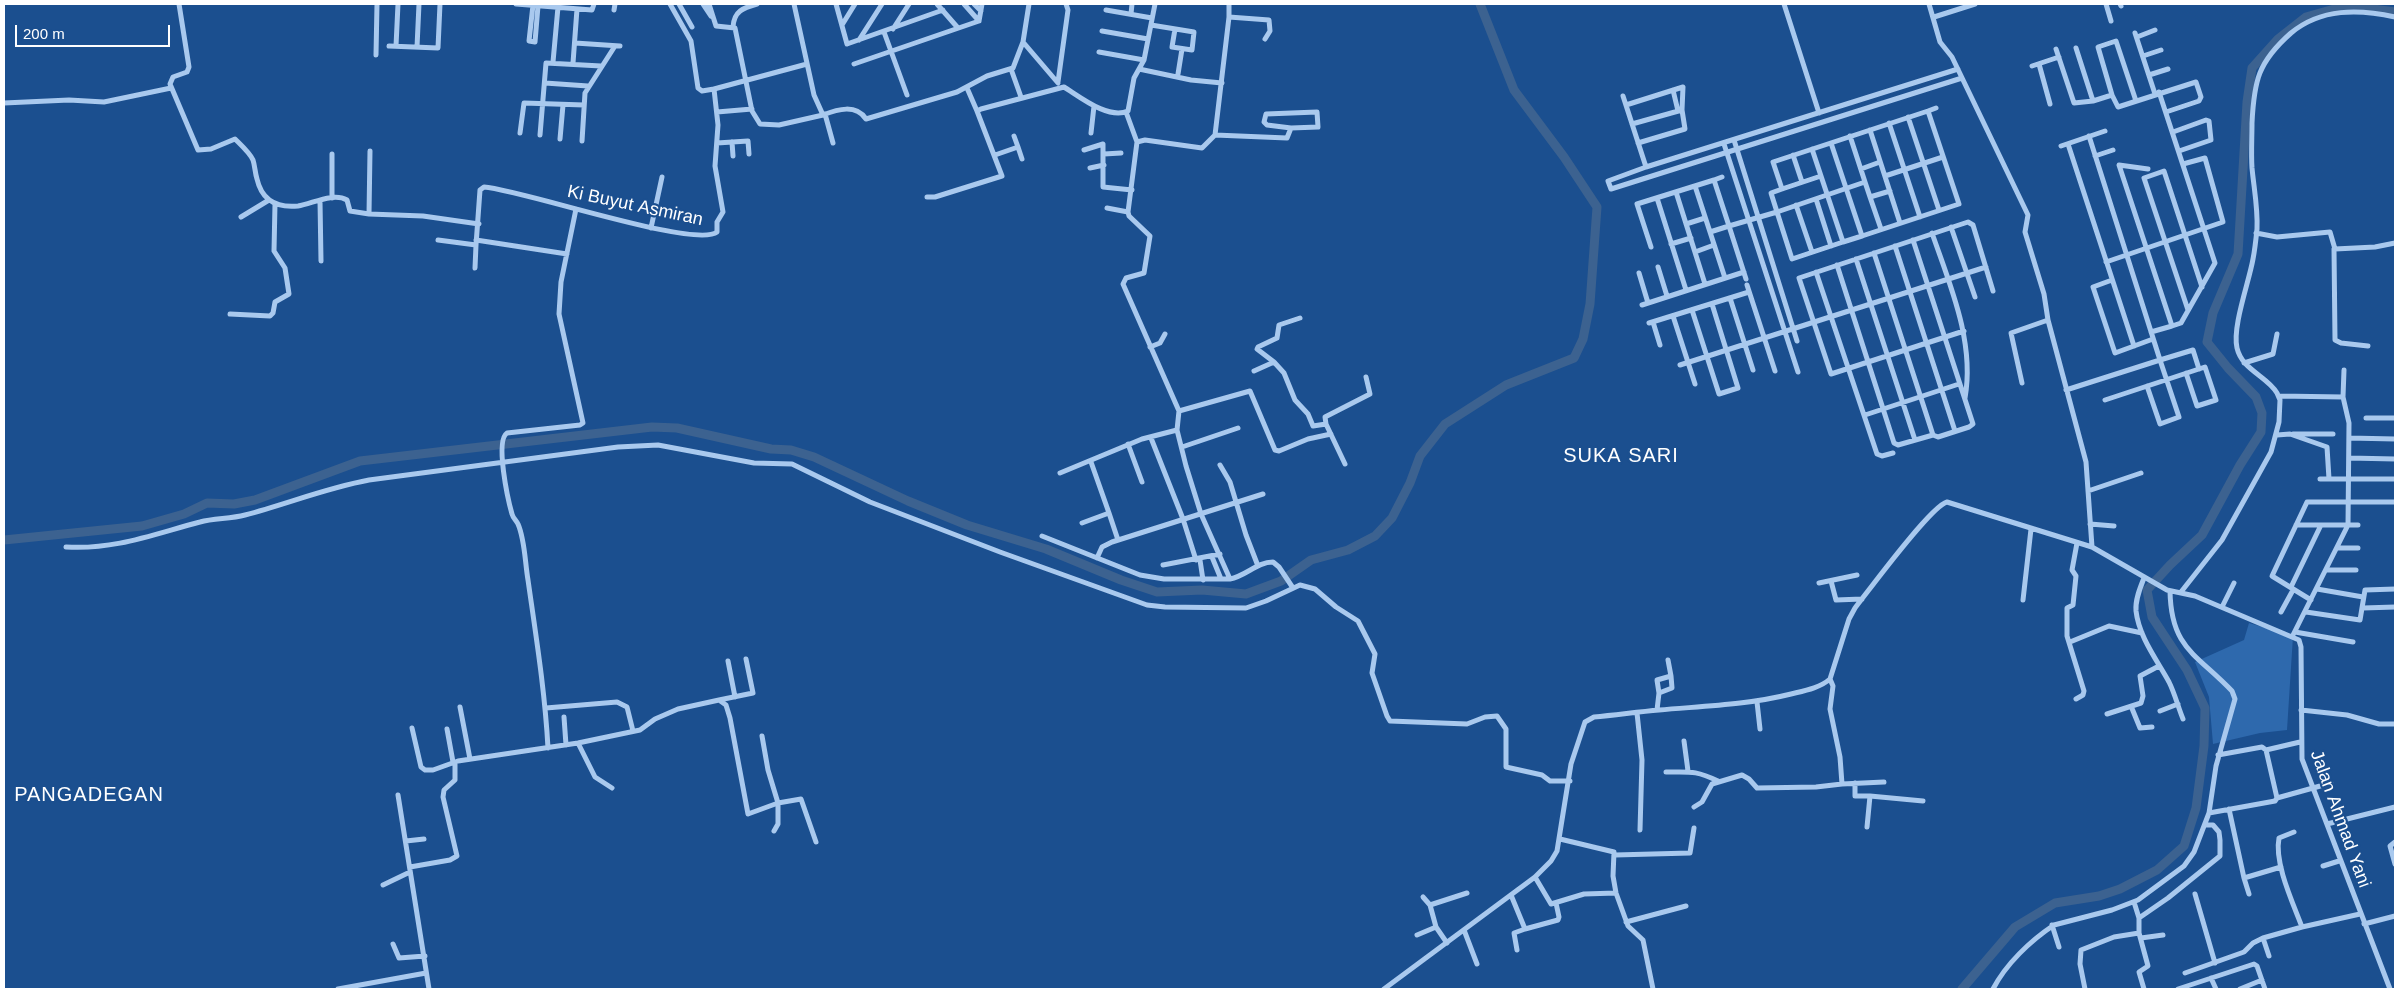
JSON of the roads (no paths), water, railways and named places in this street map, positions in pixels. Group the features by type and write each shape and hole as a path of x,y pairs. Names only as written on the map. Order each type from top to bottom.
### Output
{"street":[{"path":"179,4 188,67 186,72 171,80 171,88 198,150 211,149 235,139 251,157 258,185 269,200 275,204 291,206 332,198 344,198 350,211 369,214 422,216 478,224"},
{"path":"376,55 377,4"},
{"path":"396,46 398,4"},
{"path":"417,47 419,4"},
{"path":"389,46 438,48 440,4"},
{"path":"516,4 593,10 594,4"},
{"path":"614,10 615,4"},
{"path":"670,4 691,41 698,88 702,91 807,64"},
{"path":"679,4 692,27"},
{"path":"703,4 719,27 734,27"},
{"path":"709,4 713,20"},
{"path":"755,4 734,16 734,27 752,110 757,121 766,126 854,108 861,112 866,119 967,88 987,76 1011,69 1015,64 1023,42 1029,4"},
{"path":"794,4 814,95 824,114 833,143"},
{"path":"836,4 846,44 943,10"},
{"path":"842,25 855,4"},
{"path":"859,40 882,4"},
{"path":"893,29 909,4"},
{"path":"937,4 958,28"},
{"path":"964,4 979,21"},
{"path":"974,4 981,11"},
{"path":"979,21 982,4"},
{"path":"1058,85 1068,10 1066,4"},
{"path":"1111,4 1108,10 1152,18"},
{"path":"1131,14 1132,4"},
{"path":"977,111 1058,85 1065,87 1072,94 1094,106 1118,114 1126,112 1130,108 1134,78 1144,60 1155,4"},
{"path":"1137,142 1148,141 1200,148 1204,147 1215,135 1229,4"},
{"path":"1784,4 1822,112 1827,121"},
{"path":"1929,4 1940,42 1958,69 2028,215 2025,232 2044,294 2048,320 2086,462 2092,547"},
{"path":"1934,17 1975,4"},
{"path":"2106,4 2112,21"},
{"path":"536,5 536,42 530,41 536,5"},
{"path":"553,62 558,7"},
{"path":"573,63 577,9"},
{"path":"2181,592 2222,540 2271,452 2277,435 2278,396 2275,390 2244,363 2237,349 2237,330 2254,258 2258,216 2251,147 2256,80 2264,62 2278,45 2300,26 2314,18 2333,13 2365,12 2395,17"},
{"path":"1229,17 1269,20 1270,31 1265,39"},
{"path":"854,64 979,21"},
{"path":"1151,25 1194,32 1192,50 1172,47 1175,29"},
{"path":"2151,332 2181,323 2215,263 2166,112 2149,75 2136,35 2155,30"},
{"path":"1102,31 1148,39"},
{"path":"884,32 907,95"},
{"path":"2136,101 2116,41 2098,47 2112,95 2118,107 2196,82 2201,98 2199,102 2166,112"},
{"path":"1023,42 1058,85"},
{"path":"575,43 618,46 588,86 584,95 582,141"},
{"path":"2076,48 2093,101"},
{"path":"1178,74 1182,49"},
{"path":"2056,49 2073,102 2093,101 2112,95"},
{"path":"2143,56 2161,50"},
{"path":"1099,52 1144,60"},
{"path":"2032,66 2059,57"},
{"path":"540,135 546,64 553,62 602,66"},
{"path":"2039,64 2050,104"},
{"path":"1140,68 1191,80 1222,83"},
{"path":"1011,69 1021,97"},
{"path":"1958,69 1646,167 1608,181 1611,190 1962,78"},
{"path":"2149,75 2168,69"},
{"path":"544,83 588,86"},
{"path":"1626,105 1683,87 1680,110"},
{"path":"4,103 69,100 104,102 171,88"},
{"path":"927,197 935,197 1001,177 1002,173 995,154 967,88"},
{"name":"Ki Buyut Asmiran","path":"476,268 480,190 484,187 516,192 651,228 701,236 711,236 717,232 717,222 723,212 715,166 717,112 714,89"},
{"path":"1638,143 1684,129 1680,110 1672,90"},
{"path":"1623,96 1646,167"},
{"path":"520,133 523,104 584,105"},
{"path":"560,139 563,105"},
{"path":"1091,133 1094,106"},
{"path":"1782,189 1773,162 1936,108"},
{"path":"717,112 752,110"},
{"path":"1632,124 1680,110"},
{"path":"1821,176 1771,193 1792,259 1959,204 1928,111"},
{"path":"1126,112 1137,142 1128,212 1129,216 1150,236 1144,273 1126,278 1123,281 1179,411 1177,430 1201,514 1230,578"},
{"path":"1317,112 1317,128 1291,128 1267,125 1264,122 1266,114 1317,112"},
{"path":"1908,117 1939,210"},
{"path":"2172,132 2206,120 2208,121 2211,140 2179,151"},
{"path":"1889,124 1920,216"},
{"path":"1215,135 1286,138 1290,135 1291,128"},
{"path":"1870,130 1900,223"},
{"path":"2061,146 2105,131"},
{"path":"1014,136 1022,159"},
{"path":"1850,136 1881,230"},
{"path":"2089,136 2179,417 2160,424 2147,386"},
{"path":"1734,140 1797,341"},
{"path":"717,143 748,141 749,154"},
{"path":"732,142 733,156"},
{"path":"1831,142 1862,236"},
{"path":"1084,150 1103,144 1103,187 1132,190"},
{"path":"1724,144 1798,372"},
{"path":"2068,144 2134,346"},
{"path":"995,154 1018,147"},
{"path":"1812,149 1843,242"},
{"path":"2095,156 2113,150"},
{"path":"369,214 370,151"},
{"path":"332,154 332,198"},
{"path":"1104,154 1121,154"},
{"path":"1793,155 1802,182"},
{"path":"1885,176 1943,157"},
{"path":"2106,262 2224,221 2204,158 2183,164"},
{"path":"1861,169 1880,162"},
{"path":"1090,168 1104,164"},
{"path":"2148,169 2119,165 2172,326"},
{"path":"2188,310 2144,178 2164,171 2202,287"},
{"path":"651,228 662,177"},
{"path":"1651,247 1637,204 1722,177"},
{"path":"1714,180 1775,372"},
{"path":"1095,184 1103,182"},
{"path":"1710,232 1777,212 1865,182"},
{"path":"1695,186 1724,278"},
{"path":"1870,197 1890,191"},
{"path":"1676,192 1705,284"},
{"path":"1657,198 1686,290"},
{"path":"1816,199 1831,246"},
{"path":"241,217 269,200"},
{"path":"320,201 321,261"},
{"path":"230,314 270,316 273,313 276,302 289,294 286,268 274,251 275,204"},
{"path":"1796,205 1812,252"},
{"path":"1107,208 1128,212"},
{"path":"548,748 546,708 524,557 518,524 511,511 502,458 502,442 503,436 507,432 580,426 583,423 559,314 561,282 576,209"},
{"path":"1686,224 1705,218"},
{"path":"1964,331 1834,374 1830,373 1799,278 1932,233 1971,222 1993,291"},
{"path":"1951,227 1974,297"},
{"path":"2256,233 2277,237 2330,232 2334,249 2336,340 2341,343 2368,346"},
{"path":"1932,233 1964,331 1965,400"},
{"path":"1671,244 1691,238"},
{"path":"438,240 476,242 567,254"},
{"path":"1837,265 1896,445 1933,435 1938,437 1955,432 1973,424 1913,240"},
{"path":"2334,249 2375,247 2395,243"},
{"path":"1695,252 1714,245"},
{"path":"1895,246 1940,391 1955,432"},
{"path":"1874,253 1933,435"},
{"path":"1856,258 1886,356 1915,440"},
{"path":"1658,267 1667,296"},
{"path":"1680,365 1986,267"},
{"path":"1642,305 1744,272"},
{"path":"1816,272 1877,454 1882,456 1893,453"},
{"path":"1639,273 1648,303"},
{"path":"2112,280 2093,287 2115,353 2154,339"},
{"path":"1660,345 1651,323 1750,292"},
{"path":"1730,298 1754,370"},
{"path":"1692,310 1719,394 1738,388 1712,304"},
{"path":"1673,316 1695,384"},
{"path":"1300,318 1279,325 1277,338 1258,347 1259,353 1274,362 1286,377 1295,400 1308,414 1313,426 1326,424"},
{"path":"2022,383 2011,332 2048,320"},
{"path":"1150,347 1160,343 1164,334"},
{"path":"2244,363 2272,354 2277,334"},
{"path":"2066,390 2193,350 2199,369"},
{"path":"1254,371 1274,362"},
{"path":"2105,400 2167,380 2186,373 2205,367 2216,400 2197,406 2186,373"},
{"path":"2293,634 2338,548 2348,524 2350,501 2349,438 2348,415 2343,397 2344,370"},
{"path":"1345,464 1326,424 1325,417 1370,394 1366,377"},
{"path":"1865,415 1959,384"},
{"path":"1179,411 1250,391 1275,450 1279,451 1308,439 1331,434"},
{"path":"2278,396 2343,397"},
{"path":"2366,418 2395,418"},
{"path":"1182,447 1238,428"},
{"path":"1060,473 1091,462 1128,444 1177,430"},
{"path":"2290,434 2327,447"},
{"path":"2277,435 2331,434 2327,447 2329,479"},
{"path":"1151,438 1204,580"},
{"path":"2349,438 2395,439"},
{"path":"66,547 105,547 131,542 203,521 245,516 340,485 502,458 648,444 754,463 792,464 870,502 1000,552 1147,605 1246,608 1266,601 1291,586 1316,589 1336,607 1358,621 1375,654 1372,674 1387,718 1390,721 1463,724 1497,716 1506,729 1506,767 1542,775 1550,781 1570,781"},
{"path":"1128,444 1142,482"},
{"path":"2349,458 2395,459"},
{"path":"1091,462 1118,540"},
{"path":"1220,465 1230,482 1235,503 1258,566"},
{"path":"2088,491 2141,473"},
{"path":"2320,479 2395,479"},
{"path":"1097,558 1102,547 1118,540 1263,494"},
{"path":"2311,600 2272,576 2309,501 2395,502"},
{"path":"1842,784 1840,757 1830,709 1832,686 1830,679 1850,614 1926,519 1945,502 2092,547 2168,591 2181,592 2293,634 2353,642"},
{"path":"1082,522 1109,513"},
{"path":"2090,524 2114,526"},
{"path":"2296,525 2358,524"},
{"path":"2281,612 2321,525"},
{"path":"2023,600 2031,529"},
{"path":"1042,536 1148,577 1164,579 1204,580 1230,578 1244,575 1258,566 1273,562 1279,567 1291,586"},
{"path":"2076,699 2083,695 2084,690 2067,631 2067,608 2073,605 2076,575 2072,570 2077,543"},
{"path":"2338,548 2358,548"},
{"path":"1162,564 1177,560 1198,560 1220,554"},
{"path":"1212,557 1221,579"},
{"path":"2326,570 2356,570"},
{"path":"1819,583 1856,575"},
{"path":"2147,579 2138,591 2136,611 2142,633 2172,688 2182,719"},
{"path":"1831,580 1836,600 1862,599"},
{"path":"2222,607 2234,583"},
{"path":"2317,589 2363,597"},
{"path":"2306,612 2360,620 2363,597 2367,589 2395,589"},
{"path":"1992,989 2009,965 2033,940 2052,925 2112,910 2144,898 2184,866 2194,852 2206,825 2210,813 2218,755 2235,703 2234,695 2179,639 2172,616 2168,591"},
{"path":"2363,608 2395,607"},
{"path":"2070,642 2109,626 2142,633"},
{"name":"Jalan Ahmad Yani","path":"2293,634 2301,644 2300,742 2302,759 2314,787 2339,861 2390,989"},
{"path":"412,728 422,769 433,770 470,759 578,743 640,730 655,719 678,709 753,693 746,659"},
{"path":"1659,693 1672,688 1668,660"},
{"path":"728,661 735,697"},
{"path":"2106,714 2139,704 2143,700 2140,676 2159,666"},
{"path":"1657,710 1659,693 1657,680 1671,676"},
{"path":"1384,989 1535,877 1555,855 1560,839 1572,759 1586,722 1594,717 1757,702 1801,692 1830,679"},
{"path":"719,700 726,705 730,718 748,814 796,798 803,800 816,842"},
{"path":"546,708 617,702 627,707 633,731"},
{"path":"1757,702 1760,729"},
{"path":"2160,711 2178,704"},
{"path":"2131,706 2140,728 2152,727"},
{"path":"460,707 470,759"},
{"path":"2301,710 2346,716 2379,724 2395,724"},
{"path":"1637,713 1642,760 1640,830"},
{"path":"564,718 566,744"},
{"path":"383,885 410,869 450,860 456,856 457,852 443,797 444,790 455,780 454,763 447,729"},
{"path":"762,736 768,770 778,803 778,824 774,831"},
{"path":"1684,740 1688,771"},
{"path":"2266,750 2300,742"},
{"path":"578,743 595,777 612,788"},
{"path":"2218,755 2262,746 2266,750 2277,798"},
{"path":"1666,772 1700,772 1718,782"},
{"path":"1694,807 1702,802 1710,786 1743,775 1756,788 1816,787 1884,782"},
{"path":"1855,783 1855,796 1923,801"},
{"path":"2210,813 2275,802 2277,798 2331,783"},
{"path":"398,795 429,989"},
{"path":"1867,827 1870,796"},
{"path":"2327,824 2395,807"},
{"path":"2229,809 2249,894"},
{"path":"2139,918 2168,898 2220,856 2219,832 2213,825 2206,825"},
{"path":"1615,855 1690,853 1694,828"},
{"path":"2294,832 2278,839 2281,867 2302,927"},
{"path":"406,841 424,839"},
{"path":"1560,839 1608,848 1614,852 1613,876 1616,893 1630,929 1643,940 1654,989"},
{"path":"2395,842 2390,846 2395,864"},
{"path":"2323,866 2339,861"},
{"path":"2244,878 2281,867"},
{"path":"1535,877 1549,903 1556,903 1584,894 1616,893"},
{"path":"1430,905 1467,893"},
{"path":"2195,894 2215,963"},
{"path":"1511,895 1525,929"},
{"path":"1423,897 1430,905 1436,927 1447,943"},
{"path":"2134,902 2148,966 2139,972 2144,989"},
{"path":"1517,950 1514,933 1559,919 1556,903"},
{"path":"1626,922 1686,906"},
{"path":"2185,973 2247,950 2253,943 2263,938 2360,914"},
{"path":"2364,924 2395,916"},
{"path":"2052,925 2059,947"},
{"path":"1417,935 1436,927"},
{"path":"1464,930 1477,964"},
{"path":"2084,989 2080,964 2081,950 2114,937 2162,935"},
{"path":"2263,938 2269,956"},
{"path":"393,944 399,958 425,956"},
{"path":"2178,989 2254,964 2265,989"},
{"path":"338,989 353,988 426,973"},
{"path":"2211,978 2216,989"},
{"path":"2240,989 2262,980"}],"waterway":[{"path":"4,540 142,526 184,514 207,503 234,504 255,500 360,461 652,427 677,428 771,449 791,450 814,457 908,501 967,525 1046,549 1121,580 1157,592 1202,590 1246,594 1281,581 1311,560 1348,550 1375,536 1392,518 1410,483 1420,456 1445,424 1506,385 1574,358 1583,339 1590,304 1597,207 1564,157 1514,90 1480,4"},
{"path":"1962,989 2015,927 2055,903 2099,896 2120,889 2157,870 2184,846 2196,808 2204,746 2205,708 2187,670 2152,617 2147,590 2202,535 2240,465 2261,432 2262,413 2256,397 2228,368 2207,342 2213,313 2238,254 2247,102 2252,68 2278,39 2306,17 2334,9 2366,8 2395,12"}],"district":[{"name":"SUKA SARI","path":"1621,456"},
{"name":"PANGADEGAN","path":"89,795"}]}
